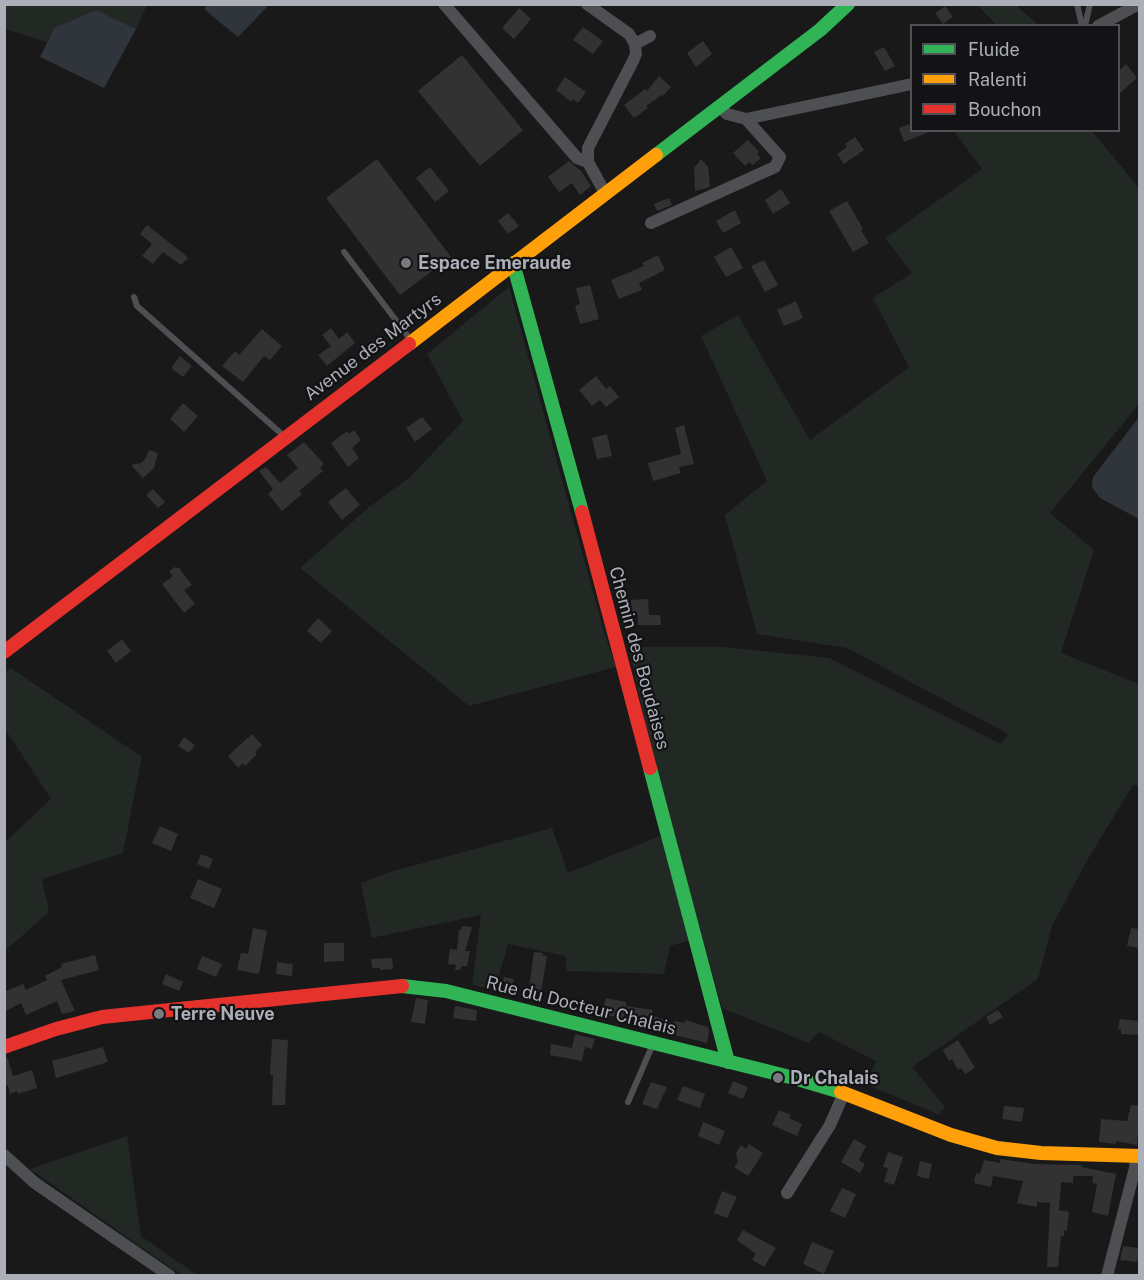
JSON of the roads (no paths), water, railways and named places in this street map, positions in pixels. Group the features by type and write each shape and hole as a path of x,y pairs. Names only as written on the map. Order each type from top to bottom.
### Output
{"main road":[{"name":"Avenue des Martyrs","path":"4,652 820,30 848,4"},
{"name":"Chemin des Boudaises","path":"513,263 576,488 728,1062"},
{"name":"Rue du Docteur Chalais","path":"4,1047 56,1029 102,1017 401,986 446,991 844,1093 951,1135 997,1148 1041,1153 1138,1156"}],"street":[{"path":"444,4 577,158 588,162"},
{"path":"587,4 604,9 629,33 635,44 636,54 588,148 588,162 605,193"},
{"path":"1102,24 1139,4"},
{"path":"635,44 650,36"},
{"path":"719,106 727,114 746,119 910,84"},
{"path":"651,223 775,167 780,157 746,119"},
{"path":"787,1193 830,1125 844,1093"},
{"path":"4,1155 35,1184 170,1275"},
{"path":"1107,1275 1138,1156"}],"lane":[{"path":"1077,4 1083,24"},
{"path":"1084,24 1090,4"},
{"path":"344,252 412,340"},
{"path":"134,297 137,306 286,437"},
{"path":"628,1102 654,1043"}],"place":[{"name":"Espace Emeraude","path":"406,263"},
{"name":"Terre Neuve","path":"159,1014"},
{"name":"Dr Chalais","path":"778,1078"}]}
